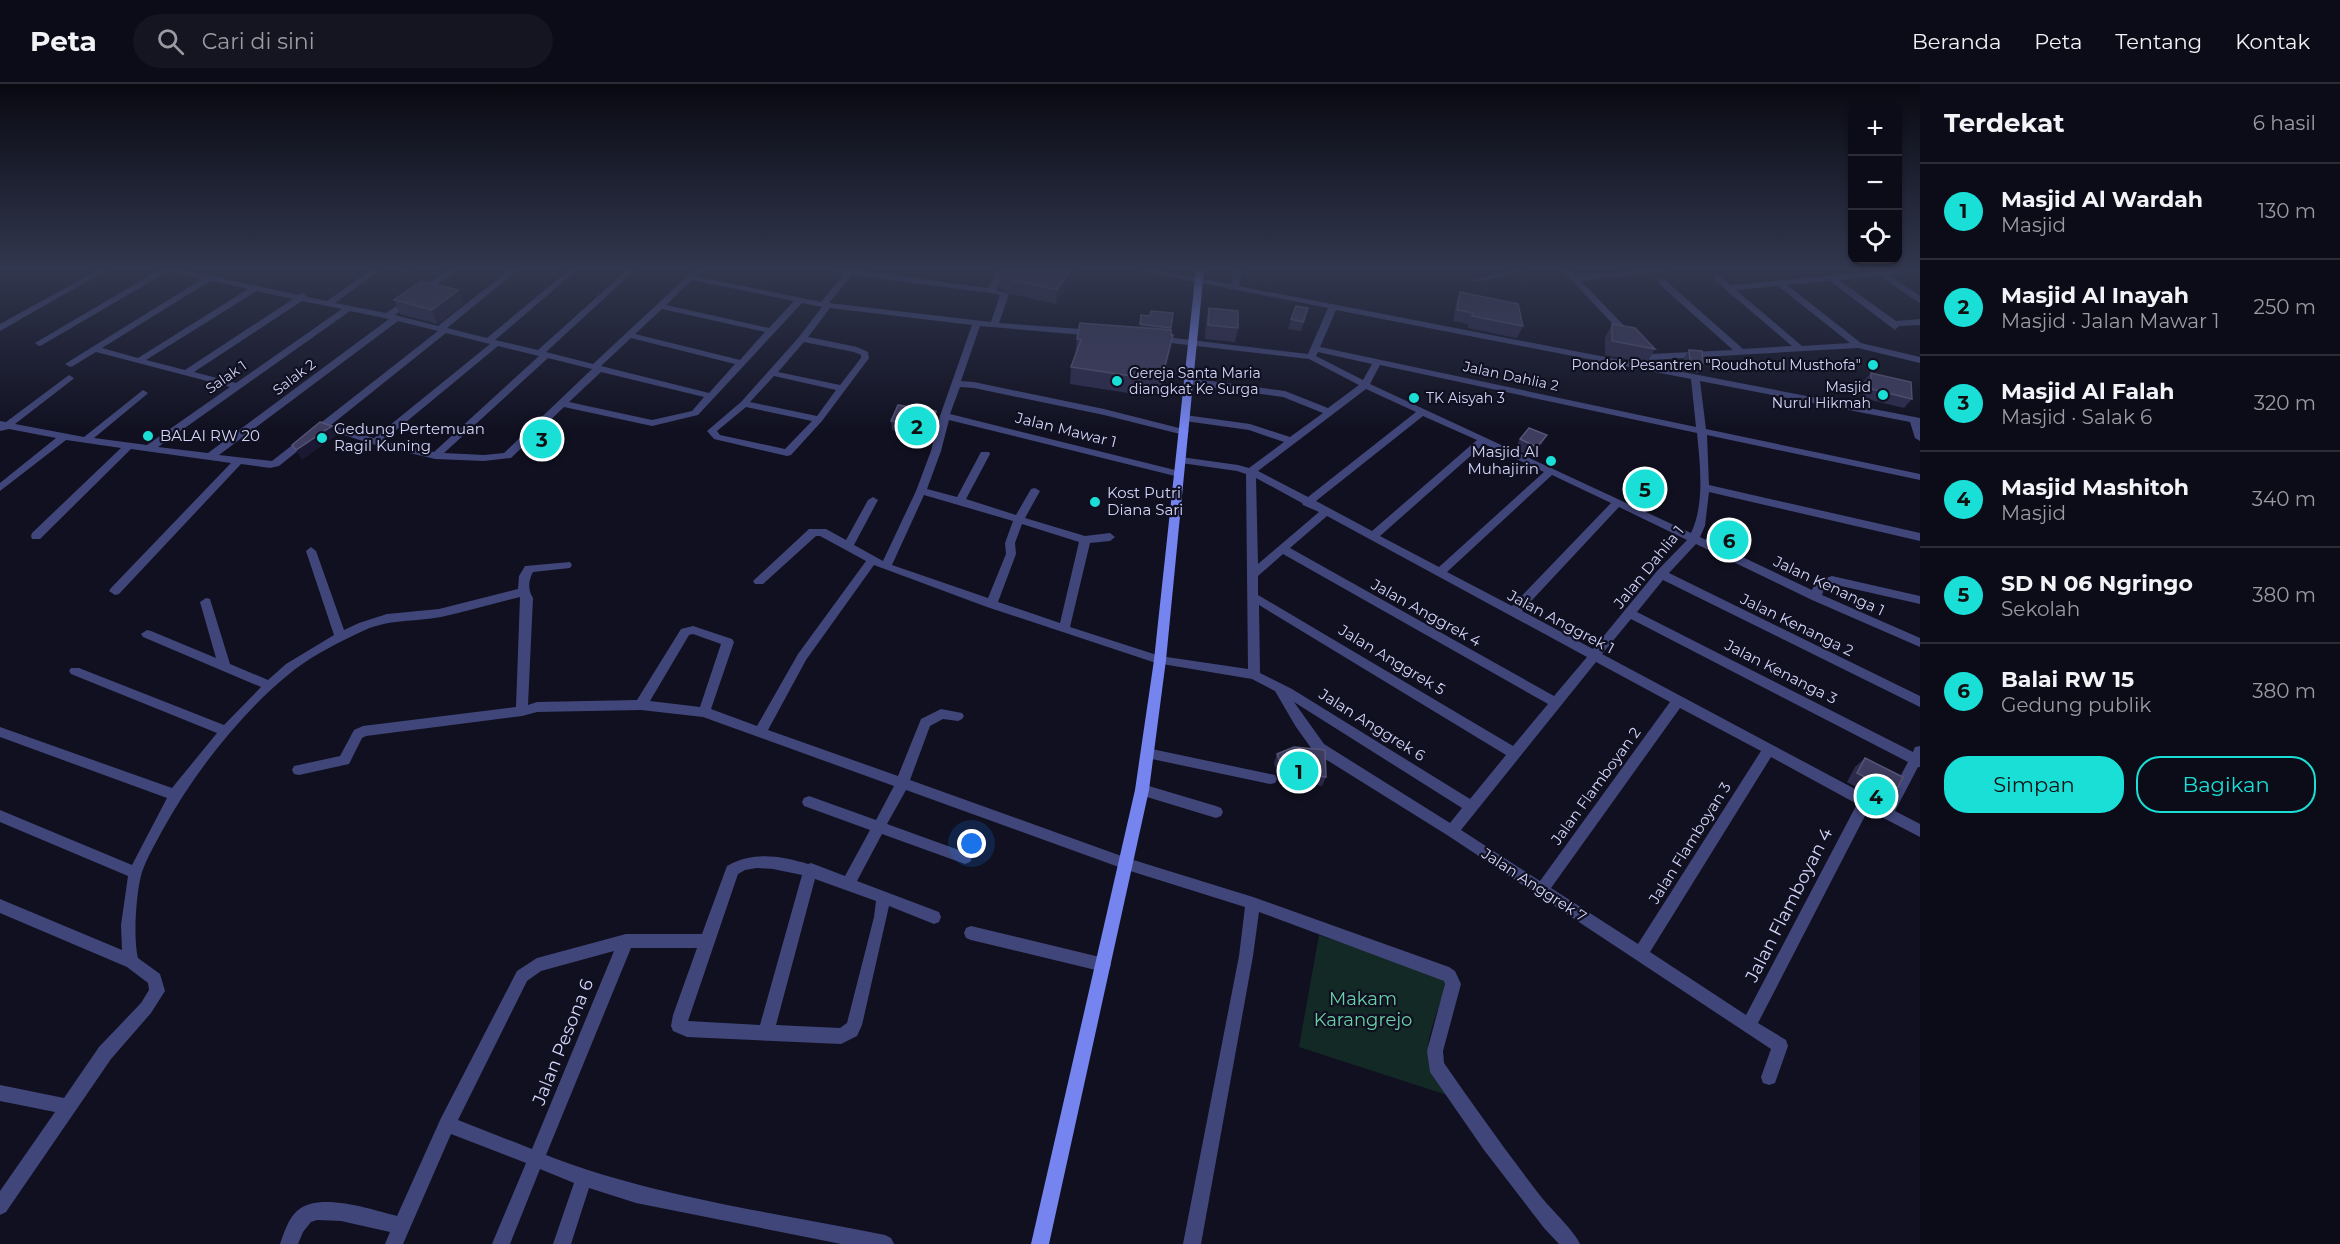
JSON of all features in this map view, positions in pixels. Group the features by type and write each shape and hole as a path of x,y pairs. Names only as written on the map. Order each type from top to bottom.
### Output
{"street":[{"path":"39,344 73,324"},
{"path":"70,364 134,324"},
{"path":"140,360 197,324"},
{"path":"186,373 261,324"},
{"name":"Salak 1","path":"148,449 326,324"},
{"name":"Salak 2","path":"208,458 383,324"},
{"path":"419,324 710,396"},
{"path":"2,427 237,462 275,464 326,426 449,324"},
{"path":"375,442 513,324"},
{"path":"435,456 574,324"},
{"path":"326,426 375,442 435,456 500,458 507,456 640,324"},
{"path":"740,324 770,331"},
{"path":"561,403 652,423 695,412 777,324"},
{"path":"801,339 857,350 865,354 861,364 819,419 787,453 717,437 711,431 744,404 811,324"},
{"path":"886,567 921,491 936,451 945,416 977,324"},
{"path":"987,324 1101,334"},
{"path":"1040,1244 1142,790 1160,660 1194,324"},
{"path":"1313,353 1326,324"},
{"path":"1420,324 1917,420 1920,438"},
{"path":"1619,324 1635,341"},
{"path":"1710,324 1740,351"},
{"path":"1771,324 1799,348"},
{"path":"1832,324 1858,345"},
{"path":"628,335 742,363"},
{"name":"Jalan Dahlia 2","path":"1151,339 1313,353 1377,362 1920,477"},
{"path":"1650,357 1858,345 1920,360"},
{"path":"94,349 237,386"},
{"path":"1642,349 1663,372"},
{"name":"Jalan Kenanga 1","path":"1313,353 1365,385 1816,597 1920,643"},
{"path":"1254,675 1251,471 1365,385 1377,362"},
{"path":"771,373 841,388"},
{"path":"2,427 69,378"},
{"name":"Jalan Dahlia 1","path":"1452,831 1514,753 1631,614 1661,574 1694,539 1703,515 1704,487 1695,378"},
{"path":"1188,381 1285,394 1329,412"},
{"path":"957,384 974,385 1104,412 1184,432"},
{"path":"86,440 143,393"},
{"path":"744,404 819,419"},
{"path":"1307,503 1423,411"},
{"name":"Jalan Mawar 1","path":"945,416 1179,474"},
{"path":"1185,418 1250,428 1292,441"},
{"path":"0,488 64,437"},
{"path":"1372,537 1484,440"},
{"path":"36,536 128,446"},
{"path":"960,501 986,454"},
{"name":"Jalan Anggrek 1","path":"1181,460 1251,471 1920,831"},
{"path":"115,591 237,462"},
{"path":"1439,573 1551,471"},
{"path":"1704,487 1920,537"},
{"path":"991,604 1011,554 1010,543 1019,519 1035,490"},
{"path":"921,491 1085,540 1110,537"},
{"path":"848,546 873,500"},
{"path":"1513,613 1618,502"},
{"path":"1252,575 1325,512"},
{"name":"Jalan Anggrek 6","path":"759,581 813,532 822,532 886,567 1064,629 1160,660 1254,675 1279,688 1471,807"},
{"path":"1064,629 1085,540"},
{"name":"Jalan Anggrek 4","path":"1282,549 1556,703"},
{"path":"311,551 341,637"},
{"path":"760,733 802,657 873,559"},
{"path":"522,711 520,696 527,598 523,592 525,576 529,568 566,565"},
{"name":"Jalan Kenanga 2","path":"1661,574 1920,702"},
{"path":"1816,597 1820,584 1832,580 1920,600"},
{"path":"132,962 128,925 135,873 150,840 175,795 225,731 268,685 303,657 341,637 387,618 439,613 523,592"},
{"name":"Jalan Anggrek 5","path":"1252,596 1514,753"},
{"path":"206,603 224,665"},
{"name":"Jalan Kenanga 3","path":"1631,614 1919,757"},
{"path":"641,705 685,632 693,630 729,642 704,712"},
{"path":"147,634 268,685"},
{"path":"75,671 225,731"},
{"name":"Jalan Anggrek 7","path":"1279,688 1300,723 1319,748 1452,831 1780,1047 1769,1077"},
{"name":"Jalan Flamboyan 2","path":"1542,890 1677,702"},
{"path":"299,770 344,760 358,734 363,731 522,711 537,707 641,705 704,712 1126,864 1253,903 1444,972 1450,976 1453,984 1435,1051 1436,1066 1490,1144 1550,1221 1571,1244"},
{"path":"848,884 902,784 925,723 941,714 958,716"},
{"path":"0,732 175,795"},
{"name":"Jalan Flamboyan 3","path":"1640,954 1768,751"},
{"path":"1147,753 1270,779"},
{"path":"1887,814 1919,757"},
{"path":"1142,790 1216,812"},
{"path":"809,802 964,858"},
{"name":"Jalan Flamboyan 4","path":"1749,1025 1865,802"},
{"path":"0,816 135,873"},
{"path":"883,898 881,917 851,1031 841,1036 687,1029 680,1026 681,1015 729,876 737,866 772,863 811,869 934,917"},
{"path":"766,1032 811,869"},
{"path":"1192,1244 1246,956 1253,903"},
{"path":"0,906 132,962 155,979 157,991 146,1008 105,1053 0,1206"},
{"path":"971,933 1104,965"},
{"path":"394,1244 447,1124 522,976 537,965 626,941 707,941"},
{"name":"Jalan Pesona 6","path":"501,1244 626,941"},
{"path":"0,1093 69,1107"},
{"path":"447,1124 584,1178 636,1194 885,1244"},
{"path":"562,1244 584,1178"},
{"path":"289,1244 295,1228 303,1218 317,1210 403,1226"}],"green space":[{"name":"Makam Karangrejo","path":"1319,935 1438,976 1445,982 1428,1051 1434,1069 1450,1096 1299,1047"}],"building":[{"path":"1080,324 1171,330 1171,335 1173,335 1162,377 1145,374 1144,378 1071,367 1081,340 1077,339"},
{"path":"1141,324 1172,324 1171,328"},
{"path":"1238,324 1238,328 1208,325"},
{"path":"1612,324 1635,328 1655,349 1612,341"},
{"path":"1689,350 1702,351 1703,363 1690,361"},
{"path":"1871,373 1911,382 1912,399 1871,389"},
{"path":"898,405 936,411 932,427 891,421"},
{"path":"320,422 332,426 296,450 292,445"},
{"path":"538,422 557,428 546,438 527,433"},
{"path":"1529,428 1547,435 1537,447 1520,439"},
{"path":"1294,747 1325,750 1326,777 1283,770 1277,754"},
{"path":"1865,758 1903,777 1895,793 1857,773"}],"place":[{"name":"Pondok Pesantren \"Roudhotul Musthofa\"","path":"1873,365"},
{"name":"Gereja Santa Maria diangkat Ke Surga","path":"1117,381"},
{"name":"Masjid Nurul Hikmah","path":"1883,395"},
{"name":"TK Aisyah 3","path":"1414,398"},
{"name":"Masjid Al Inayah","path":"917,426"},
{"name":"BALAI RW 20","path":"148,436"},
{"name":"Gedung Pertemuan Ragil Kuning","path":"322,438"},
{"name":"Masjid Al Falah","path":"542,439"},
{"name":"Masjid Al Muhajirin","path":"1551,461"},
{"name":"SD N 06 Ngringo","path":"1645,489"},
{"name":"Kost Putri Diana Sari","path":"1095,502"},
{"name":"Balai RW 15","path":"1729,540"},
{"name":"Masjid Al Wardah","path":"1299,771"},
{"name":"Masjid Mashitoh","path":"1876,796"}]}
